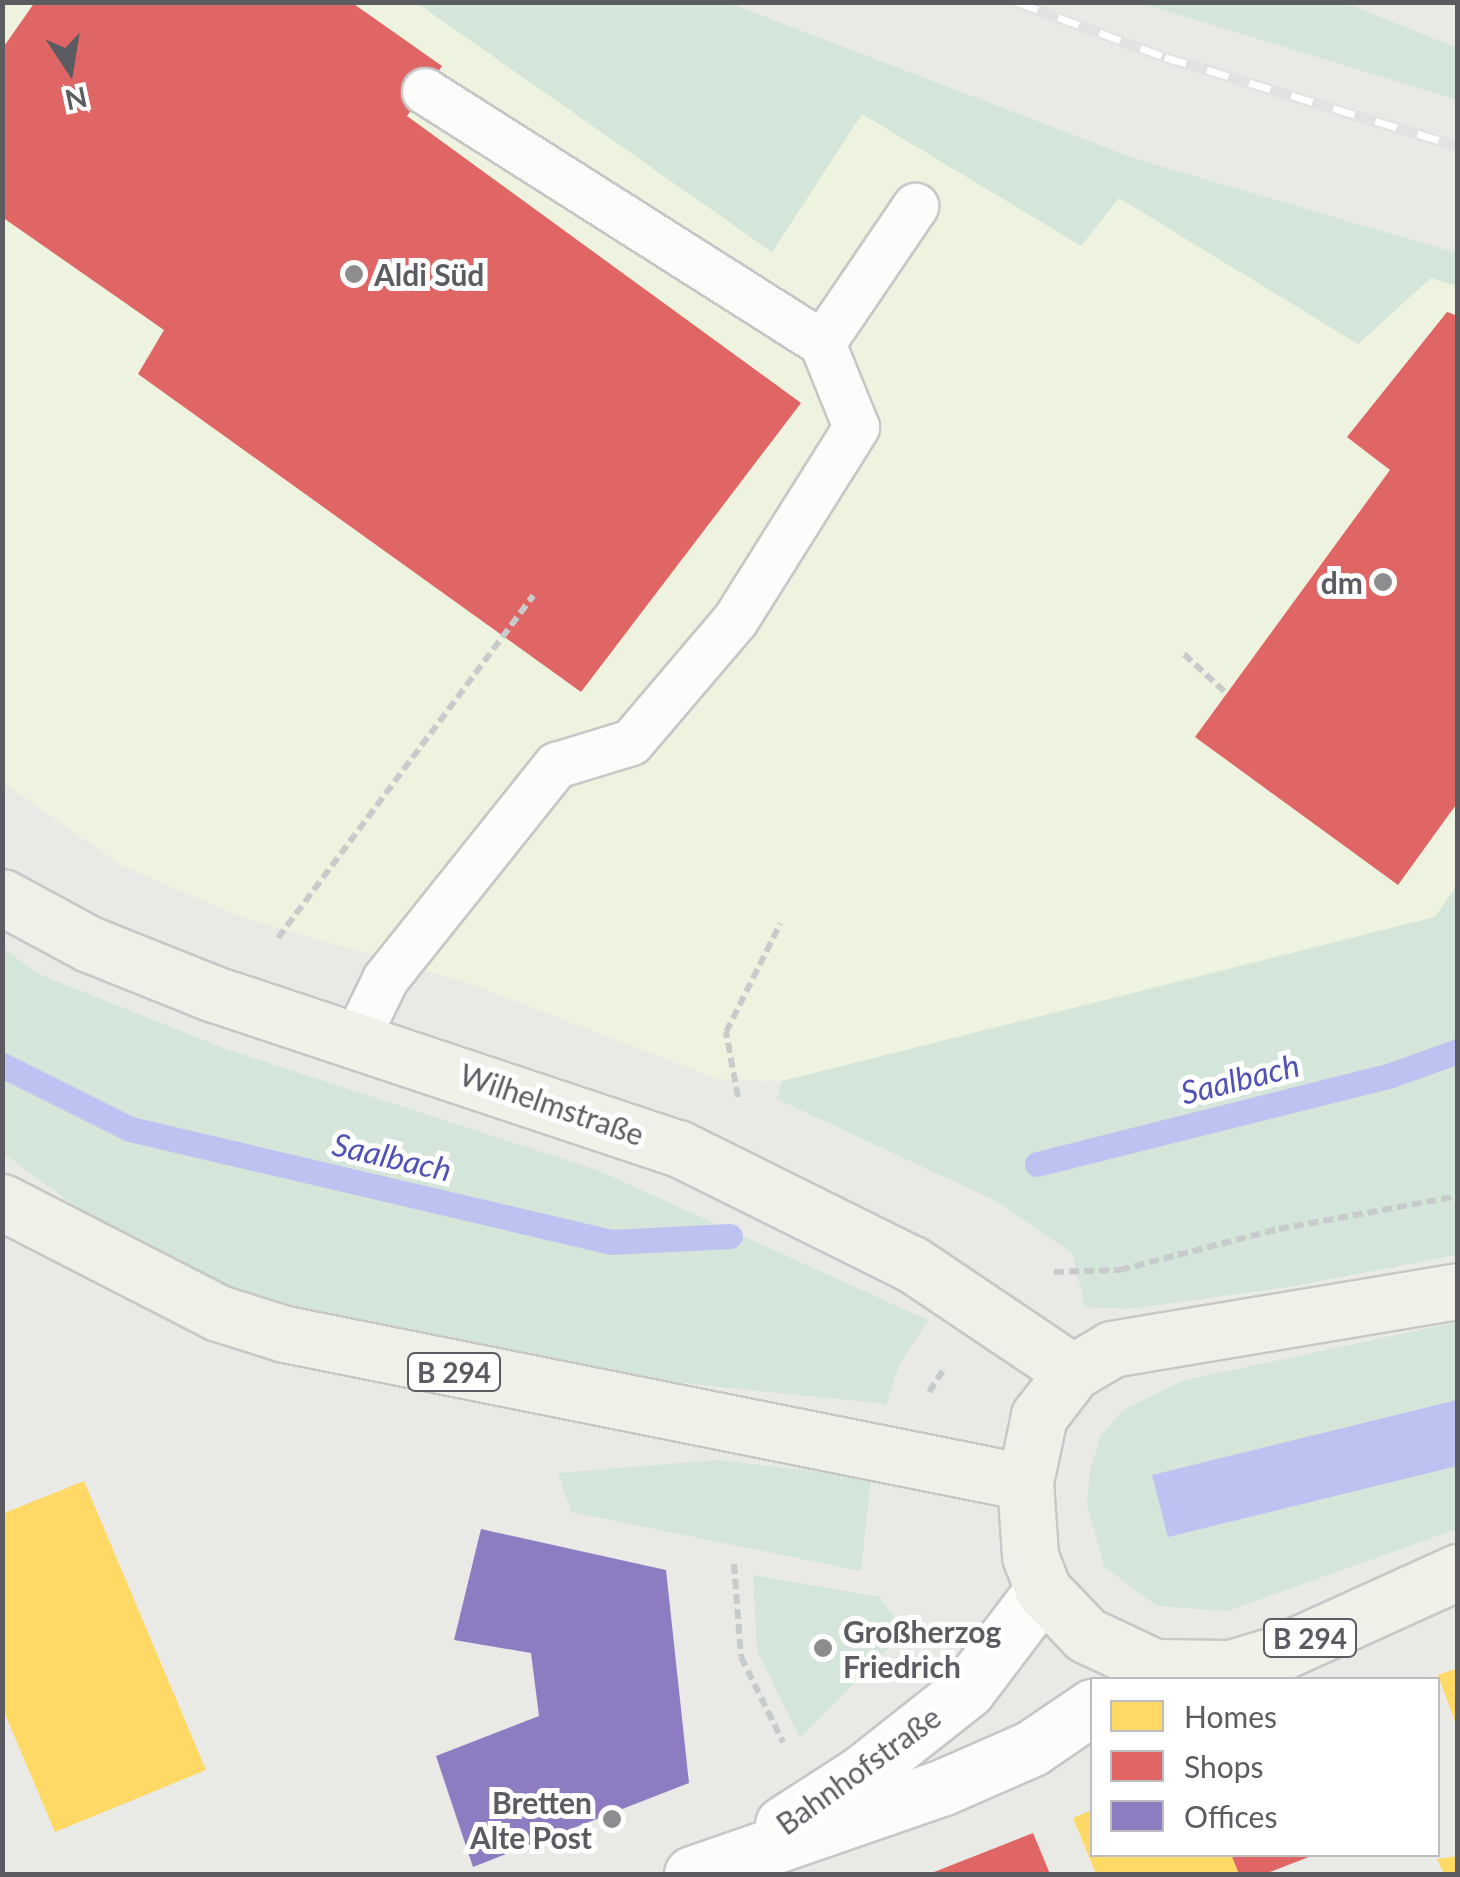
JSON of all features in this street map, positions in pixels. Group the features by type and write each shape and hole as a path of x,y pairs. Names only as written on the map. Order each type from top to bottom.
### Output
{"main road":[{"name":"Wilhelmstraße","path":"2,897 88,944 196,986 678,1148 912,1264 1073,1372"},
{"name":"B 294","path":"2,1202 218,1312 285,1334 1025,1482"},
{"name":"B 294","path":"1458,1291 1157,1338 1112,1349 1073,1372 1039,1416 1025,1482 1030,1556 1043,1590 1086,1635 1144,1673 1230,1668 1278,1654 1458,1572"}],"street":[{"name":"Bahnhofstraße","path":"746,1853 862,1773 967,1690 1043,1590"},
{"name":"Bahnhofstraße","path":"692,1874 746,1853 808,1838 941,1788 1032,1748 1090,1707"}],"lane":[{"path":"357,1037 384,978 556,765 631,742 734,620 856,426 822,343 425,91"},
{"path":"822,343 915,206"}],"path":[{"path":"271,948 533,596"},
{"path":"1184,654 1226,694"},
{"path":"739,1103 726,1032 780,924"},
{"path":"1060,1267 1120,1270 1279,1229 1458,1196"},
{"path":"904,1457 921,1404 953,1354 992,1318"},
{"path":"734,1564 741,1658 793,1761"}],"shaded area":[{"path":"3,3 417,3 452,25 862,114 1081,245 1119,198 1358,344 1431,278 1457,286 1458,885 1435,917 782,1081 718,1079 471,984 244,918 121,865 3,783"},
{"path":"417,3 729,3 1136,159 1457,253 1457,286 1431,278 1358,344 1119,198 1081,246 862,114 772,252"},
{"path":"1141,3 1345,3 1457,48 1457,100"},
{"path":"1457,885 1457,1255 1289,1287 1128,1309 1085,1307 1072,1253 996,1201 777,1099 782,1081 1435,917"},
{"path":"3,948 38,974 226,1049 597,1170 928,1320 899,1366 886,1404 682,1383 370,1328 220,1288 89,1216 3,1153"},
{"path":"1457,1322 1457,1529 1227,1611 1157,1606 1104,1566 1087,1504 1090,1470 1101,1435 1123,1410 1185,1380"},
{"path":"717,1460 871,1478 861,1571 571,1512 558,1473"},
{"path":"753,1575 880,1597 905,1632 800,1738 757,1651"}],"water":[{"path":"1457,1400 1457,1466 1168,1537 1152,1475"}],"building: Homes":[{"path":"84,1481 206,1770 55,1832 2,1707 2,1514"},
{"path":"1458,1668 1458,1727 1440,1677"},
{"path":"1090,1811 1090,1857 1232,1857 1239,1874 1096,1874 1073,1818"},
{"path":"1458,1856 1458,1874 1444,1874 1437,1859"}],"building: Shops":[{"name":"Aldi Süd","path":"35,2 351,2 442,66 407,116 801,403 581,692 138,374 164,330 2,217 2,49"},
{"name":"dm","path":"1447,312 1458,316 1458,802 1398,885 1195,737 1390,470 1347,437"},
{"path":"1033,1833 1050,1874 929,1874"},
{"path":"1232,1857 1309,1857 1265,1874 1239,1874"}],"building: Offices":[{"path":"481,1529 666,1570 689,1783 473,1867 436,1756 539,1716 531,1653 454,1640"}],"waterway":[{"name":"Saalbach","path":"1037,1164 1391,1075 1458,1051"},
{"name":"Saalbach","path":"2,1065 130,1129 611,1242 730,1236"}],"railway":[{"path":"1017,2 1165,57 1458,146"}],"place":[{"name":"Aldi Süd","path":"354,274"},
{"name":"dm","path":"1383,582"},
{"name":"Großherzog Friedrich","path":"823,1648"},
{"name":"Bretten Alte Post","path":"612,1819"}]}
